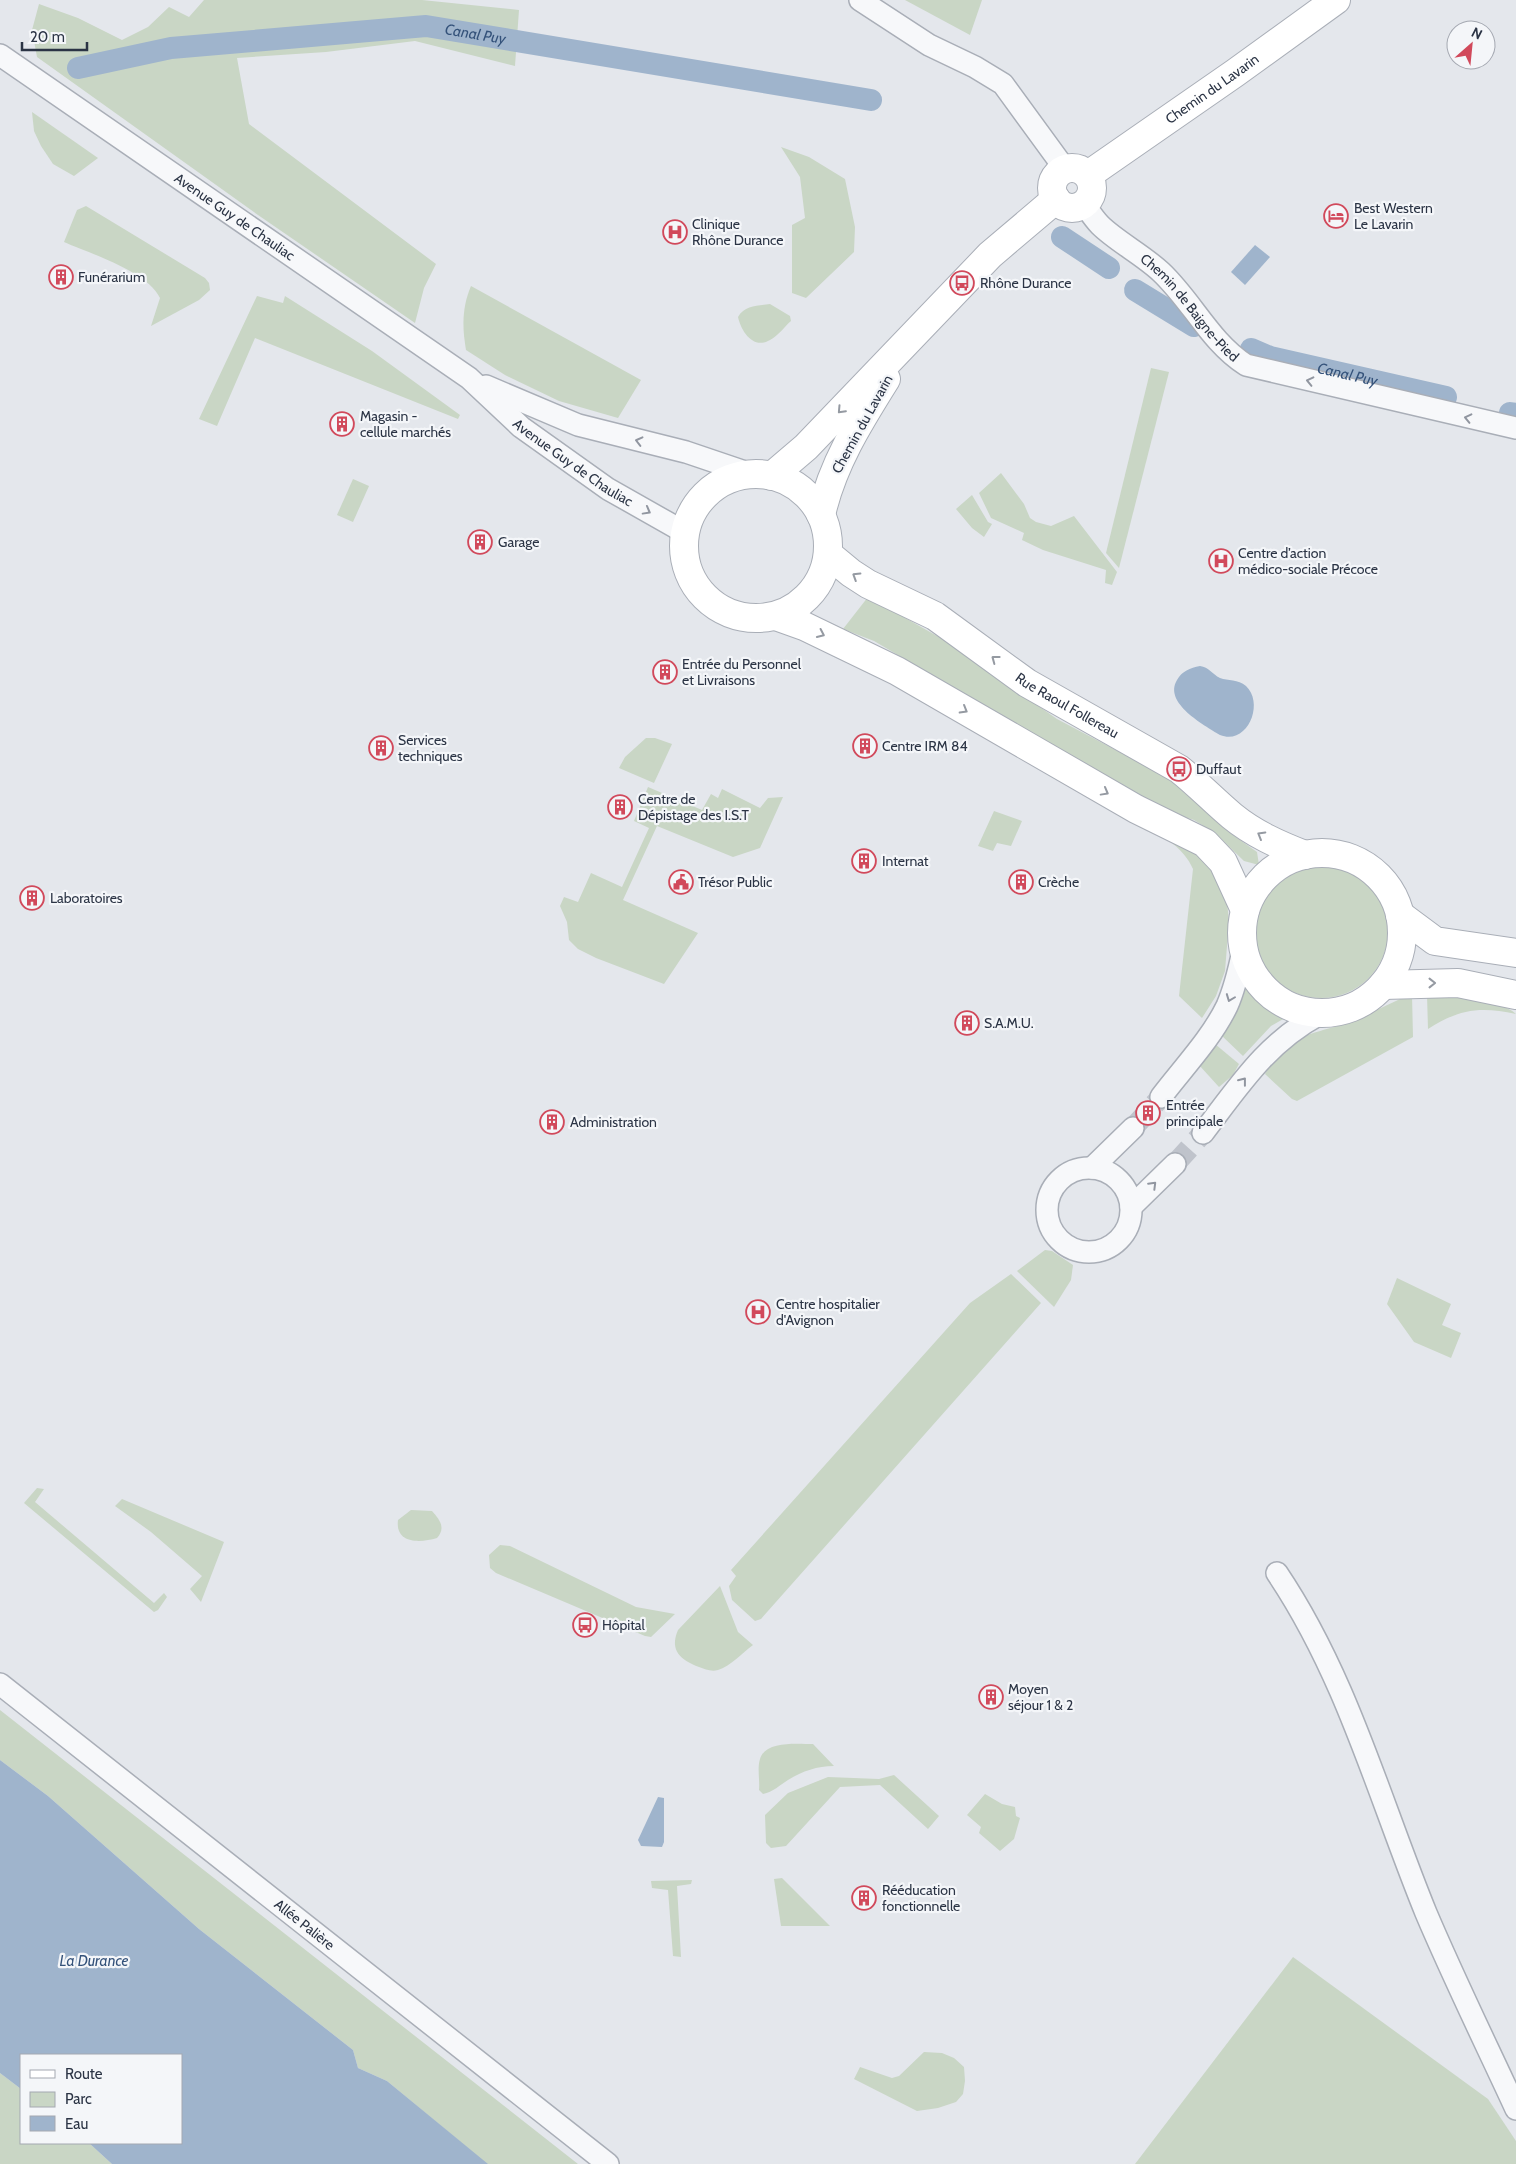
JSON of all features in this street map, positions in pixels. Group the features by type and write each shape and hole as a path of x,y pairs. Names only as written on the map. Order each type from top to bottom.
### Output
{"street":[{"path":"860,0 929,45 996,79 1009,90 1076,172 1092,185 1091,192 1084,204 1073,208 1063,205 1056,199 1052,191 1053,182 1058,174 1076,172"},
{"name":"Chemin du Lavarin","path":"1076,172 1236,73 1336,0"},
{"name":"Avenue Guy de Chauliac","path":"0,55 469,378 521,427 608,490 677,528 684,536"},
{"name":"Chemin du Lavarin","path":"762,475 806,447 990,255 1056,199"},
{"name":"Chemin de Baigne-Pied","path":"1084,204 1101,226 1160,271 1180,291 1231,356 1246,365 1516,428"},
{"name":"Chemin du Lavarin","path":"821,515 826,490 850,439 912,338"},
{"name":"Avenue Guy de Chauliac","path":"469,378 578,425 686,452 762,475"},
{"path":"762,475 792,484 809,497 821,515 828,541 828,554 824,571 816,586 805,599 792,609 776,616 765,618 742,617 725,611 710,602 698,589 689,573 685,561 684,536 690,517 700,500 714,487 732,478 762,475"},
{"name":"Rue Raoul Follereau","path":"828,554 868,584 935,616 1027,683 1179,769 1202,786 1232,816 1255,832 1305,855"},
{"path":"776,616 804,626 897,671 1104,791 1205,843 1224,862 1245,910"},
{"path":"1323,853 1342,856 1359,862 1374,873 1386,886 1400,915 1402,937 1399,955 1393,971 1383,986 1370,998 1355,1007 1337,1012 1320,1014 1298,1010 1274,997 1263,988 1250,971 1243,951 1241,937 1245,910 1254,890 1267,874 1285,862 1305,855 1323,853"},
{"path":"1400,915 1435,941 1516,953"},
{"path":"1161,1097 1210,1033 1226,1007 1237,979 1243,951"},
{"path":"1383,986 1458,984 1516,995"},
{"path":"1203,1133 1256,1063 1277,1041 1300,1024 1320,1014"},
{"path":"1092,1168 1133,1128"},
{"path":"1131,1207 1175,1164"},
{"path":"1078,1168 1092,1168 1106,1172 1119,1180 1127,1193 1131,1207 1125,1230 1118,1240 1104,1249 1088,1252 1074,1249 1062,1243 1053,1232 1047,1216 1047,1199 1055,1184 1065,1174 1078,1168"},
{"path":"1277,1573 1298,1604 1337,1680 1426,1913 1516,2109"},
{"name":"Allée Palière","path":"0,1684 608,2164"}],"green space":[{"path":"204,0 422,0 519,10 515,66 415,41 326,52 237,58 249,124 436,264 424,288 415,323 258,215 37,57 32,30 39,4 78,18 122,40 148,27 169,7 189,17"},
{"path":"905,0 982,0 970,35"},
{"path":"32,112 98,158 74,176 53,164 34,131"},
{"path":"781,147 809,157 845,179 855,227 854,252 806,298 792,293 792,225 805,218 800,177"},
{"path":"86,206 205,278 209,283 210,290 199,300 151,326 160,298 153,288 117,264 64,242 77,210"},
{"path":"471,286 641,380 618,418 559,401 505,375 466,350 464,317"},
{"path":"257,296 283,303 285,296 372,351 460,415 458,419 255,338 217,426 199,419"},
{"path":"770,304 790,316 791,321 779,334 770,340 758,343 749,338 745,333 738,317 748,308"},
{"path":"1151,368 1169,372 1119,568 1106,553"},
{"path":"1001,473 1024,504 1030,518 1036,522 1051,526 1074,516 1117,572 1112,585 1105,583 1106,570 1043,550 1022,540 1024,533 991,518 979,493"},
{"path":"353,479 369,486 353,522 337,515"},
{"path":"972,495 988,522 992,524 984,537 972,528 956,509"},
{"path":"868,597 946,641 1057,719 1165,776 1233,835 1257,852 1259,865 1244,861 1215,833 1194,820 1181,816 1153,802 1046,742 874,641 843,629"},
{"path":"646,738 655,738 672,744 654,783 619,768 625,757"},
{"path":"648,787 702,810 711,794 718,798 722,789 760,808 768,798 783,797 760,848 733,857 657,826 623,900 698,933 664,984 596,958 578,949 569,940 567,922 560,906 564,897 578,902 591,873 622,887 649,828 634,821"},
{"path":"994,811 1022,821 1011,846 997,843 993,851 978,846"},
{"path":"1146,825 1208,860 1227,902 1229,921 1225,971 1216,996 1202,1018 1179,996 1193,869 1179,849"},
{"path":"1321,864 1347,869 1358,875 1368,884 1377,894 1383,905 1388,931 1383,957 1377,968 1368,978 1358,987 1347,993 1321,998 1295,993 1284,987 1274,978 1265,968 1259,957 1254,931 1259,905 1265,894 1274,884 1284,875 1295,869"},
{"path":"1246,986 1254,997 1285,1018 1271,1026 1243,1056 1221,1035 1243,997"},
{"path":"1412,995 1413,1037 1297,1101 1292,1099 1265,1074 1280,1052 1294,1041 1355,1020"},
{"path":"1427,995 1487,1001 1509,1009 1516,1014 1491,1010 1470,1011 1450,1017 1428,1029"},
{"path":"1215,1044 1239,1064 1233,1075 1219,1087 1199,1065"},
{"path":"1045,1250 1052,1251 1073,1265 1071,1280 1054,1307 1017,1271"},
{"path":"1011,1274 1041,1303 761,1619 755,1621 732,1600 729,1586 736,1576 731,1570 970,1303"},
{"path":"1397,1278 1451,1304 1442,1325 1461,1333 1451,1358 1414,1342 1387,1304"},
{"path":"37,1488 44,1489 35,1502 154,1603 164,1593 167,1597 158,1610 154,1612 24,1503"},
{"path":"122,1499 224,1542 201,1602 190,1589 202,1576 151,1532 115,1506"},
{"path":"411,1510 432,1511 441,1524 441,1531 437,1538 416,1541 405,1538 400,1534 398,1520"},
{"path":"500,1545 510,1546 636,1607 675,1614 651,1637 645,1636 496,1573 490,1568 489,1555"},
{"path":"720,1586 738,1632 753,1645 727,1666 718,1670 710,1670 682,1658 678,1654 675,1644 678,1630"},
{"path":"0,1710 578,2164 487,2164 387,2081 358,2068 353,2050 199,1929 48,1796 0,1760"},
{"path":"783,1744 813,1744 834,1766 816,1768 805,1772 767,1793 763,1794 759,1790 759,1763 763,1753 768,1749"},
{"path":"894,1775 939,1816 928,1829 880,1785 840,1787 786,1846 771,1848 766,1843 765,1815 788,1793 828,1777 879,1779"},
{"path":"985,1794 1002,1804 1015,1807 1016,1816 1020,1818 1014,1839 1000,1851 979,1833 981,1827 967,1815"},
{"path":"782,1878 830,1926 781,1926 774,1879"},
{"path":"692,1880 691,1884 677,1886 681,1957 673,1956 668,1890 652,1888 651,1881"},
{"path":"1293,1957 1488,2099 1516,2141 1516,2164 1135,2164"},
{"path":"924,2052 942,2053 954,2058 964,2067 965,2081 963,2094 956,2102 938,2108 917,2111 854,2079 860,2067 892,2078 899,2076"},
{"path":"0,2073 20,2088 20,2144 90,2144 112,2164 0,2164"}],"water":[{"path":"1255,245 1270,257 1245,285 1231,272"},
{"path":"1200,666 1220,678 1243,684 1251,694 1254,703 1253,712 1245,729 1238,735 1230,737 1220,735 1196,719 1180,705 1174,689 1177,680 1187,670"},
{"name":"La Durance","path":"0,1760 48,1796 199,1929 353,2050 358,2068 387,2081 488,2164 112,2164 90,2144 182,2144 182,2054 20,2054 20,2088 0,2073"},
{"path":"658,1797 664,1798 664,1842 662,1847 641,1846 638,1840"}],"waterway":[{"name":"Canal Puy","path":"78,68 171,48 426,26 871,100"},
{"name":"Canal Puy","path":"1062,237 1109,268"},
{"name":"Canal Puy","path":"1135,290 1194,326"},
{"name":"Canal Puy","path":"1251,349 1270,357 1446,397"},
{"name":"Canal Puy","path":"1510,413 1516,414"}],"tunnel":[{"path":"1133,1128 1161,1097"},
{"path":"1175,1164 1203,1133"}],"place":[{"name":"Best Western Le Lavarin","path":"1336,216"},
{"name":"Clinique Rhône Durance","path":"675,232"},
{"name":"Funérarium","path":"61,277"},
{"name":"Rhône Durance","path":"962,283"},
{"name":"Magasin - cellule marchés","path":"342,424"},
{"name":"Garage","path":"480,542"},
{"name":"Centre d’action médico-sociale Précoce","path":"1221,561"},
{"name":"Entrée du Personnel et Livraisons","path":"665,672"},
{"name":"Centre IRM 84","path":"865,746"},
{"name":"Services techniques","path":"381,748"},
{"name":"Duffaut","path":"1179,769"},
{"name":"Centre de Dépistage des I.S.T","path":"620,807"},
{"name":"Internat","path":"864,861"},
{"name":"Trésor Public","path":"681,882"},
{"name":"Crèche","path":"1021,882"},
{"name":"Laboratoires","path":"32,898"},
{"name":"S.A.M.U.","path":"967,1023"},
{"name":"Entrée principale","path":"1148,1113"},
{"name":"Administration","path":"552,1122"},
{"name":"Centre hospitalier d'Avignon","path":"758,1312"},
{"name":"Hôpital","path":"585,1625"},
{"name":"Moyen séjour 1 & 2","path":"991,1697"},
{"name":"Rééducation fonctionnelle","path":"864,1898"}]}
